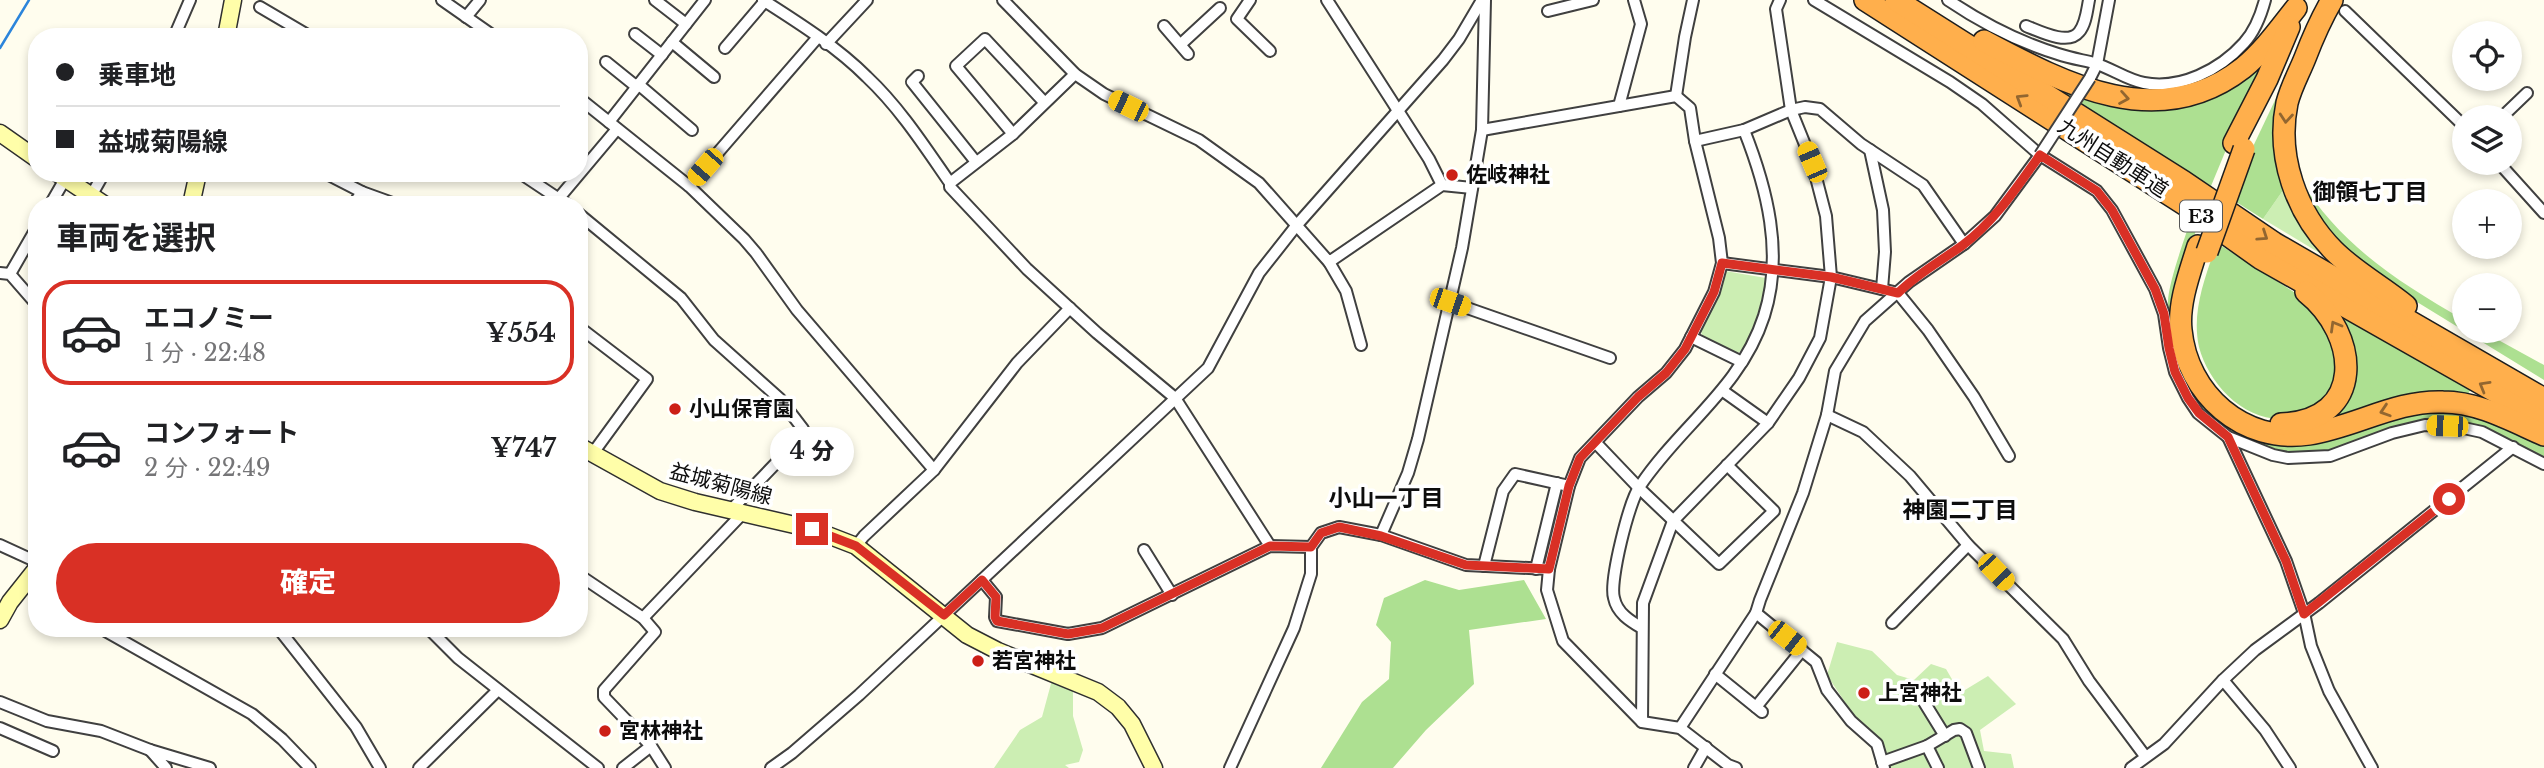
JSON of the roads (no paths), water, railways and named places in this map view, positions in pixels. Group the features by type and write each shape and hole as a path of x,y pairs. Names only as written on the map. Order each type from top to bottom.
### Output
{"highway":[{"name":"九州自動車道","path":"1865,0 2165,192 2260,258 2544,419"},
{"name":"九州自動車道","path":"1896,0 2184,182 2274,243 2544,399"},
{"path":"1907,0 2050,76 2094,92 2151,102 2208,88 2228,78 2263,48 2299,4"},
{"path":"2299,4 2239,146 2202,249 2189,274 2180,327 2185,353 2197,381 2219,409 2248,427 2287,435 2310,434 2400,406 2445,401 2479,407 2544,435"},
{"path":"2239,146 2260,114 2291,56 2339,6"},
{"path":"2315,30 2291,88 2287,105 2284,153 2292,184 2305,211 2333,251 2456,348"},
{"path":"2202,249 2192,300 2196,360 2219,396 2244,414 2280,424 2295,424 2323,411 2338,396 2346,375 2346,353 2331,319 2315,300 2260,258"}],"main road":[{"path":"228,28 233,0"},
{"path":"0,132 28,152"},
{"path":"70,182 91,196"},
{"name":"益城菊陽線","path":"588,450 660,491 695,502 812,529 856,546 967,635 1098,692 1118,707 1132,724 1154,768"},
{"path":"0,620 28,579"}],"street":[{"path":"178,28 190,0"},
{"path":"442,0 482,28"},
{"path":"466,17 480,0"},
{"path":"654,0 686,24"},
{"path":"588,164 638,85 705,0"},
{"path":"689,186 822,40 867,0"},
{"path":"1003,0 1076,74 1104,94 1199,140 1259,183 1329,262 1346,292 1361,345"},
{"path":"1250,0 1237,19 1270,51"},
{"path":"1327,0 1429,159 1442,185"},
{"path":"771,768 839,714 1208,368 1259,273 1296,226 1451,49 1483,0"},
{"path":"1381,536 1412,462 1450,302 1472,188 1482,130 1483,0"},
{"path":"1548,11 1593,0"},
{"path":"1619,106 1641,23 1634,0"},
{"path":"1675,96 1693,0"},
{"path":"1642,722 1643,603 1673,521 1768,423 1799,378 1819,338 1831,277 1826,216 1812,162 1791,110 1776,9 1780,0"},
{"path":"1814,0 1950,82 1982,104 2040,155 2097,191 2112,210 2155,289 2164,314 2175,372 2188,398 2206,421 2228,437 2273,455 2288,458 2330,456 2392,433 2425,425 2459,427 2482,432 2544,464"},
{"path":"1948,0 1973,18 2059,55 2097,64 2140,83 2161,85 2184,82 2217,64 2246,41 2260,18 2265,0"},
{"path":"2026,26 2061,38 2075,36 2079,34 2083,24 2089,0"},
{"path":"1680,728 1756,614 1759,600 1802,493 1827,415 1835,371 1865,321 1917,276 1964,244 1995,216 2040,155 2090,78 2097,64 2109,0"},
{"path":"725,48 764,1 822,40 867,77 912,127 950,183 950,187 1027,270 1175,398 1270,546"},
{"path":"2339,6 2452,115"},
{"path":"260,7 296,28"},
{"path":"1164,26 1185,49 1220,8"},
{"path":"635,34 662,55"},
{"path":"1013,134 956,66 985,39 1044,103"},
{"path":"672,42 714,77"},
{"path":"606,62 692,130"},
{"path":"950,183 1013,134 1076,74"},
{"path":"912,82 976,162"},
{"path":"2514,105 2527,93"},
{"path":"1482,130 1675,96 1690,108 1695,141 1719,238 1722,263 1714,292 1691,337 1666,373 1638,397 1580,458 1569,486 1549,569 1547,590 1563,641 1642,722 1680,728 1728,765 1736,768"},
{"path":"588,106 689,186 756,253 797,310 934,470"},
{"path":"1695,141 1744,130 1791,110 1805,107 1820,109 1870,150 1923,185 1964,244"},
{"path":"1642,628 1629,621 1617,608 1613,596 1617,563 1632,502 1638,488 1666,452 1723,391 1742,362 1764,318 1769,298 1773,269 1769,211 1762,178 1744,130"},
{"path":"1870,150 1883,210 1885,252 1882,289"},
{"path":"2510,175 2544,213"},
{"path":"343,182 373,196"},
{"path":"534,182 556,196"},
{"path":"1329,262 1442,185 1472,188"},
{"path":"359,196 362,192"},
{"path":"588,221 681,298 714,340 780,399 803,429 802,436 643,618"},
{"path":"28,240 5,273 28,296"},
{"path":"1722,263 1831,277 1898,293 1928,330 1974,397 2009,456"},
{"path":"1450,302 1610,358"},
{"path":"856,546 934,470 1017,363 1070,308"},
{"path":"588,334 647,379 588,447"},
{"path":"1691,337 1742,362"},
{"path":"1723,391 1768,423"},
{"path":"1827,415 1863,432 1910,476 1968,545 2063,639 2139,764 2164,744 2223,680 2255,650 2513,447"},
{"path":"2228,437 2286,561 2304,614 2311,646 2329,691 2372,768"},
{"path":"1596,443 1638,488 1719,564 1774,511 1727,465"},
{"path":"1484,566 1503,491 1514,474 1569,486"},
{"path":"1536,569 1557,483"},
{"path":"1230,768 1294,628 1311,574 1311,547 1321,533 1339,527 1381,536 1466,565 1549,569"},
{"path":"0,545 28,558"},
{"path":"1892,623 1968,545"},
{"path":"982,580 996,597 997,621 1068,634 1102,628 1270,546 1311,547"},
{"path":"1144,550 1172,595"},
{"path":"588,581 643,618 655,632 604,690 604,698 651,746 665,768"},
{"path":"1756,614 1816,662 1827,690 1851,721 1877,744 1883,765 1960,729 1966,733 1979,768"},
{"path":"116,637 252,715 282,739 310,768"},
{"path":"285,637 356,727 378,765 367,768"},
{"path":"437,637 498,690 598,768"},
{"path":"1715,674 1759,710 1802,650"},
{"path":"2223,680 2265,730 2290,768"},
{"path":"419,768 498,690"},
{"path":"0,702 47,721 101,731 149,750 211,768"},
{"path":"1924,702 1945,736"},
{"path":"0,728 53,751"},
{"path":"623,768 651,746"},
{"path":"1927,746 1938,768"},
{"path":"1694,768 1706,747"},
{"path":"149,750 166,768"}],"waterway":[{"path":"0,48 29,0"}],"place":[{"name":"佐岐神社","path":"1452,175"},
{"name":"小山保育園","path":"675,409"},
{"name":"若宮神社","path":"978,661"},
{"name":"上宮神社","path":"1864,693"},
{"name":"宮林神社","path":"605,731"}],"district":[{"name":"御領七丁目","path":"2370,192"},
{"name":"小山一丁目","path":"1386,498"},
{"name":"神園二丁目","path":"1960,510"}]}
